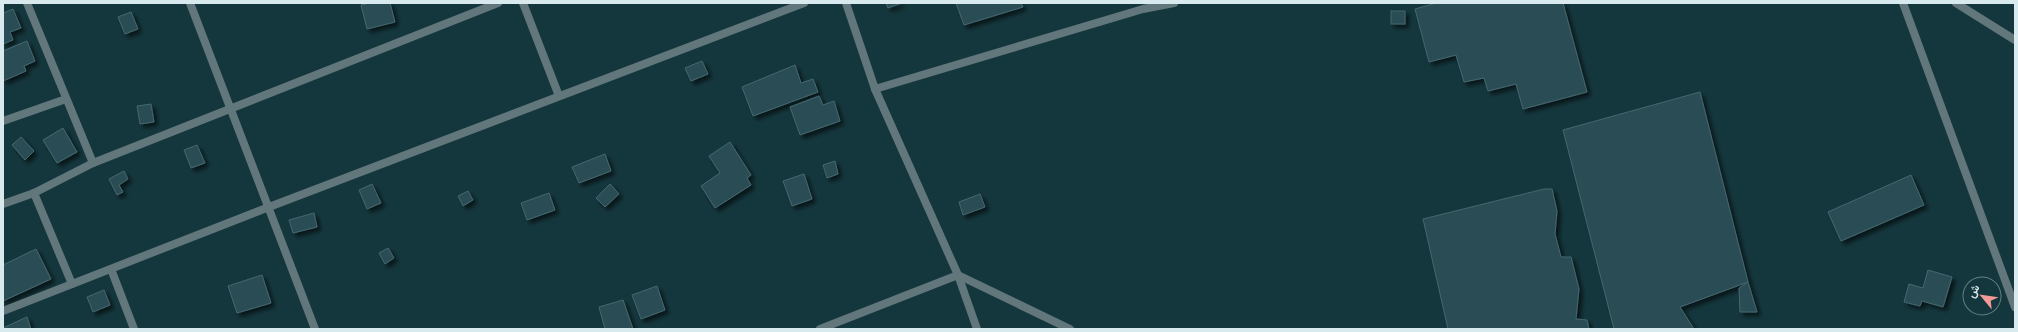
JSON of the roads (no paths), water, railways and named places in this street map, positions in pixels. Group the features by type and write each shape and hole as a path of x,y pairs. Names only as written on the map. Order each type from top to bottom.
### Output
{"street":[{"path":"27,3 93,164"},
{"path":"190,3 315,329"},
{"path":"3,204 34,193 93,164 498,3"},
{"path":"523,3 559,96"},
{"path":"3,311 269,207 804,3"},
{"path":"846,3 875,89 958,275 977,329"},
{"path":"875,89 1144,9 1174,3"},
{"path":"1903,3 2015,307"},
{"path":"1956,3 2015,40"},
{"path":"3,121 66,99"},
{"path":"34,193 72,284"},
{"path":"111,269 134,329"},
{"path":"820,329 958,275 1070,329"}]}
